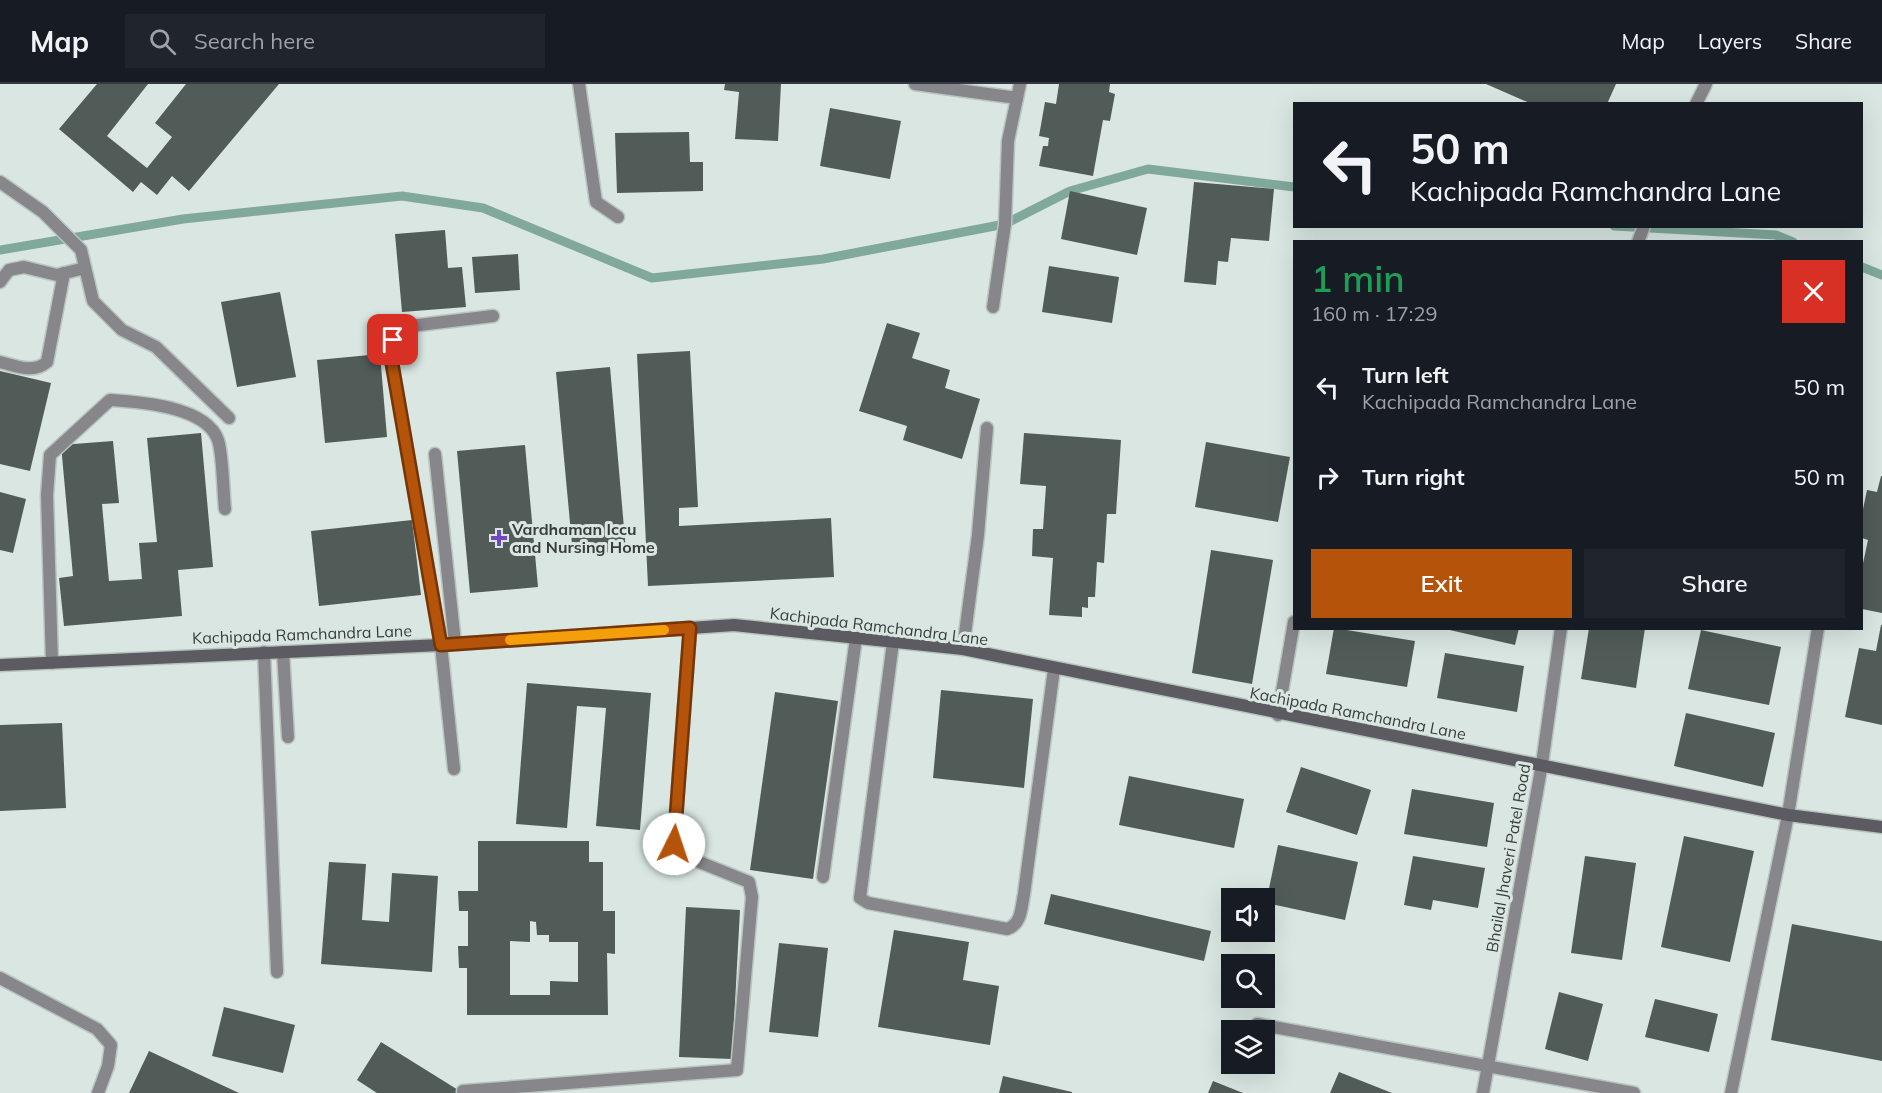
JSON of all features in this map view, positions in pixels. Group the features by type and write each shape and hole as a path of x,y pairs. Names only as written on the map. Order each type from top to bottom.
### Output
{"main road":[{"name":"Kachipada Ramchandra Lane","path":"0,665 441,645 734,625 963,649 1278,715 1542,764 1788,815 1882,827"}],"street":[{"path":"579,84 596,202 618,217"},
{"path":"915,84 1017,98"},
{"path":"993,307 1005,224 1008,141 1020,84"},
{"path":"1697,102 1706,84"},
{"path":"0,182 43,212 81,250 93,301 122,330 156,347 229,418"},
{"path":"0,282 9,270 24,267 57,275 85,268"},
{"path":"0,362 29,369 40,369 47,362 64,273"},
{"path":"454,769 441,645 390,352 396,333 402,327 493,316"},
{"path":"52,663 47,495 50,455 110,400 156,404 190,416 209,428 218,440 225,509"},
{"path":"963,649 978,535 987,428"},
{"path":"435,454 455,643"},
{"path":"463,1091 737,1070 752,897 749,882 679,854 674,844 690,628"},
{"path":"1278,715 1293,628"},
{"name":"Bhailal Jhaveri Patel Road","path":"1483,1093 1542,764 1561,630"},
{"path":"1731,1093 1788,815 1818,630"},
{"path":"823,877 856,638"},
{"path":"893,642 860,898 868,903 1006,929 1014,927 1019,920 1054,669"},
{"path":"264,652 277,972"},
{"path":"283,652 288,737"},
{"path":"0,978 98,1029 111,1045 108,1066 98,1093"},
{"path":"1275,1027 1487,1068 1634,1093"}],"building":[{"path":"97,84 148,84 107,136 147,168 172,137 155,123 186,84 279,84 189,191 172,176 157,195 141,182 133,192 59,129"},
{"path":"725,84 781,84 778,141 735,139 739,92 724,90"},
{"path":"1059,84 1110,84 1109,92 1115,94 1110,121 1103,120 1093,176 1039,166 1043,146 1048,146 1049,138 1039,136 1045,102 1056,104"},
{"path":"1486,84 1616,84 1608,102 1527,102"},
{"path":"830,108 901,121 890,179 820,166"},
{"path":"689,132 690,162 703,162 703,191 617,193 615,133"},
{"path":"1194,182 1274,189 1269,241 1231,238 1228,262 1218,261 1216,285 1184,282"},
{"path":"1070,191 1147,208 1137,255 1061,239"},
{"path":"445,230 448,268 462,267 466,307 402,312 395,234"},
{"path":"518,254 520,290 475,293 472,257"},
{"path":"1049,266 1119,277 1112,323 1042,312"},
{"path":"280,292 296,377 237,387 221,302"},
{"path":"887,323 920,333 912,358 950,370 945,388 980,399 962,459 903,440 907,426 859,411"},
{"path":"690,351 698,507 679,508 679,526 831,518 834,577 648,586 637,354"},
{"path":"380,354 387,437 325,443 317,360"},
{"path":"610,367 626,551 573,555 556,372"},
{"path":"0,371 51,383 30,471 0,464"},
{"path":"201,433 213,567 178,570 182,616 64,626 59,578 73,576 61,445 113,441 119,503 102,504 109,581 142,579 139,543 157,542 147,438"},
{"path":"1024,433 1121,440 1116,514 1107,514 1104,563 1097,562 1095,597 1088,597 1088,608 1082,607 1082,617 1049,615 1053,558 1032,556 1033,529 1043,529 1046,486 1020,484"},
{"path":"1206,442 1290,457 1278,522 1195,507"},
{"path":"525,445 538,587 470,593 457,451"},
{"path":"1882,476 1882,613 1863,609 1863,563 1868,540 1863,538 1863,509 1867,490 1877,492"},
{"path":"0,492 26,499 13,553 0,550"},
{"path":"412,520 421,595 319,606 311,531"},
{"path":"1211,550 1273,560 1252,684 1192,673"},
{"path":"1881,625 1882,725 1845,717 1859,648 1876,651"},
{"path":"1334,630 1415,641 1407,687 1326,674"},
{"path":"1450,630 1519,630 1515,645"},
{"path":"1589,630 1645,630 1636,688 1581,679"},
{"path":"1701,630 1781,647 1769,705 1688,689"},
{"path":"1445,653 1524,666 1517,712 1437,698"},
{"path":"527,683 651,693 640,830 596,826 606,708 577,706 567,828 516,824"},
{"path":"941,690 1033,699 1024,788 933,778"},
{"path":"775,692 838,701 813,879 750,870"},
{"path":"1686,713 1775,733 1763,787 1674,766"},
{"path":"62,723 66,808 0,811 0,725"},
{"path":"1301,767 1371,790 1357,835 1286,812"},
{"path":"1129,776 1244,799 1234,848 1119,825"},
{"path":"1412,789 1494,803 1487,847 1404,834"},
{"path":"1684,836 1754,851 1730,962 1661,947"},
{"path":"478,841 589,841 589,862 603,862 603,911 615,911 615,954 607,953 608,1015 467,1015 467,968 459,968 458,946 468,946 468,911 459,911 458,891 478,891","holes":["530,921 536,922 537,935 549,935 549,942 578,942 578,982 550,981 550,995 510,995 510,941 530,942"]},
{"path":"1278,845 1358,862 1345,920 1275,905 1275,888 1269,888"},
{"path":"1413,856 1485,868 1478,908 1433,900 1431,910 1404,905"},
{"path":"1585,856 1636,863 1622,960 1571,953"},
{"path":"329,862 366,864 362,920 389,922 392,873 438,876 432,972 321,964"},
{"path":"1051,894 1211,931 1204,961 1044,924"},
{"path":"686,907 740,910 732,1059 679,1057"},
{"path":"1792,924 1882,941 1882,1061 1771,1040"},
{"path":"894,930 969,942 963,980 999,986 990,1045 878,1027"},
{"path":"779,943 828,948 818,1037 769,1032"},
{"path":"1559,992 1603,1004 1588,1061 1545,1049"},
{"path":"1655,999 1718,1014 1709,1052 1645,1037"},
{"path":"224,1007 295,1025 283,1073 212,1056"},
{"path":"381,1042 463,1093 377,1093 357,1080"},
{"path":"149,1051 239,1093 129,1093"},
{"path":"1339,1072 1392,1093 1330,1093"},
{"path":"1003,1076 1072,1092 1072,1093 999,1093"},
{"path":"1213,1081 1243,1093 1208,1093"}],"waterway":[{"path":"0,250 183,219 402,196 483,208 652,278 823,259 1005,224 1070,191 1148,169 1293,187"},
{"path":"1650,228 1776,235 1788,240"},
{"path":"1863,267 1882,275"}],"slow traffic":[{"path":"510,640 664,630"}],"place":[{"name":"Vardhaman Iccu and Nursing Home","path":"499,538"}],"route":[{"path":"393,340 390,352 441,645 690,628 674,844"}]}
